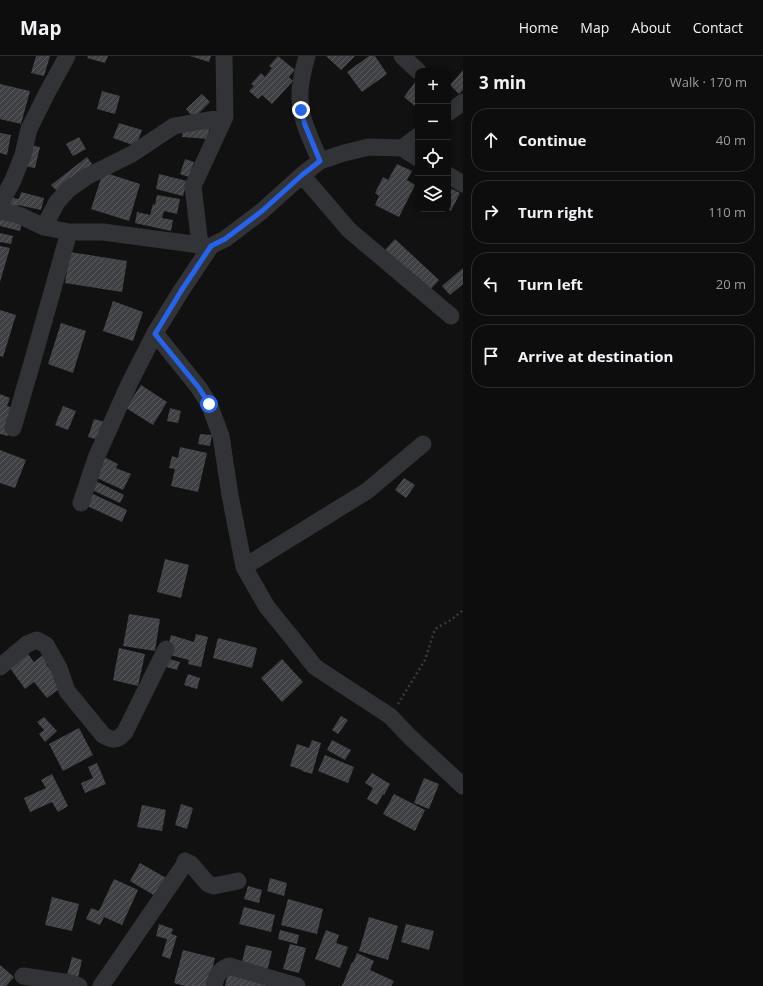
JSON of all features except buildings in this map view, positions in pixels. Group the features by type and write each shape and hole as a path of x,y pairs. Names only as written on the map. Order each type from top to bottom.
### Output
{"street":[{"path":"0,205 13,180 23,155 29,129 67,56"},
{"path":"81,503 96,458 130,382 155,334 206,245 193,186 224,117 224,56"},
{"path":"307,56 300,92 301,110 305,125 320,161"},
{"path":"402,56 415,68"},
{"path":"44,227 57,202 68,189 86,177 132,154 174,126 224,117"},
{"path":"402,148 415,138"},
{"path":"0,211 19,215 44,227 69,232 103,232 206,245 225,239 262,211 320,161 369,147 402,148 415,156"},
{"path":"302,175 350,230 451,316"},
{"path":"450,176 463,184"},
{"path":"13,428 69,232"},
{"path":"155,334 199,388 209,404 221,436 230,495 244,567 267,607 314,667 390,716 410,737 463,786"},
{"path":"244,567 367,491 423,444"},
{"path":"0,667 27,644 37,640 46,645 60,668 66,690 103,735 113,740 120,738 125,732 166,650"},
{"path":"101,986 185,861 191,864 208,884 214,886 238,881"},
{"path":"214,986 216,978 223,968 229,966 297,986"},
{"path":"24,976 79,986"}],"path":[{"path":"390,716 424,660 435,629 451,620 463,610"}],"route":[{"path":"209,404 199,388 155,334 211,246 225,239 262,211 320,161 305,125 301,110"}]}
